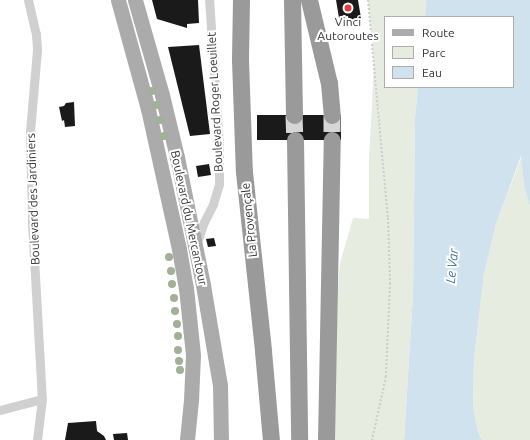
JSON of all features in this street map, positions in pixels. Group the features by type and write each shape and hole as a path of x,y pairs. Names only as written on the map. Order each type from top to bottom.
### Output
{"highway":[{"name":"La Provençale","path":"241,0 240,60 244,172 264,351 271,440"},
{"path":"292,0 294,115"},
{"path":"309,0 329,83 332,115"},
{"path":"295,140 299,440"},
{"path":"326,440 332,140"}],"main road":[{"name":"Boulevard du Mercantour","path":"118,0 148,109 185,282 193,355 187,440"},
{"name":"Boulevard du Mercantour","path":"135,0 162,95 177,157 195,248 220,385 221,440"},
{"path":"220,385 227,440"}],"street":[{"name":"Boulevard des Jardiniers","path":"28,0 36,34 37,50 30,131 42,399 37,440"},
{"name":"Boulevard Roger Loeuillet","path":"195,248 204,222 213,204 219,184 219,145 209,0"},
{"path":"0,410 42,399"}],"path":[{"path":"368,0 388,218 390,283 386,376 372,440"}],"green space":[{"path":"368,0 426,0 425,16 384,16 384,88 418,88 415,118 413,295 404,440 333,440 333,346 340,263 353,218 369,219 369,158 374,67"},
{"path":"522,155 524,186 530,207 530,440 482,440 478,432 473,406 474,359 484,274 496,224"}],"water":[{"name":"Le Var","path":"426,0 530,0 530,207 524,186 521,156 496,224 484,274 474,359 473,406 478,432 482,440 404,440 413,295 415,118 418,88 514,88 514,16 425,16"}],"building":[{"path":"152,0 198,0 199,23 187,24 187,28 157,19"},
{"name":"Vinci Autoroutes","path":"336,0 358,0 361,18 349,21 348,16 339,18"},
{"path":"199,45 210,134 190,136 168,47"},
{"path":"74,102 75,126 65,127 59,107 64,106 66,103"},
{"path":"257,115 341,115 341,140 257,140"},
{"path":"209,164 211,175 198,177 196,166"},
{"path":"214,238 216,246 208,247 206,239"},
{"path":"96,421 97,431 104,436 106,440 65,440 68,423"},
{"path":"127,433 128,440 114,440 113,434"}],"tunnel":[{"path":"294,115 295,140"},
{"path":"332,115 332,140"}],"place":[{"name":"Vinci Autoroutes","path":"348,8"}]}
